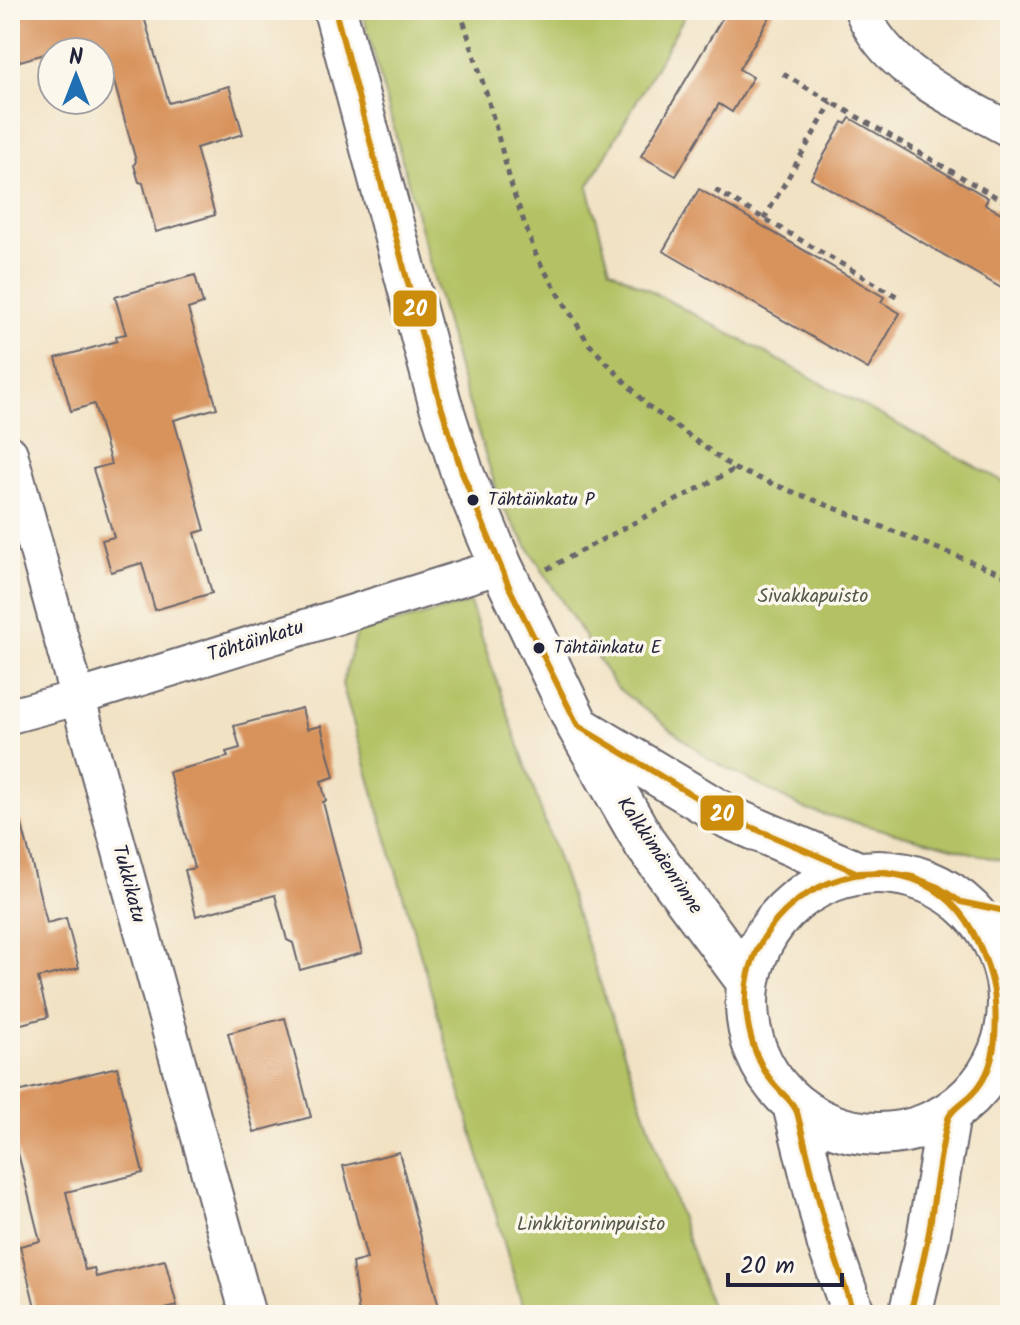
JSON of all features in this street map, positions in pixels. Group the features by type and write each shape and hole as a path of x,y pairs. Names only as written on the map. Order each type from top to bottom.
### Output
{"street":[{"name":"Kalkkimäenrinne","path":"335,10 440,403 463,475 506,578 578,726 646,845 748,982"},
{"path":"862,10 888,53 924,81 1010,130"},
{"name":"Tukkikatu","path":"10,453 248,1315"},
{"name":"Tähtäinkatu","path":"10,716 506,578"},
{"name":"Kalkkimäenrinne","path":"578,726 730,818 858,873"},
{"path":"886,872 913,877 938,887 961,902 981,922 996,945 1005,970 1009,998 1005,1049 970,1098 924,1127 870,1135 843,1130 817,1120 794,1105 775,1085 760,1062 750,1036 746,1009 748,982 755,956 768,931 785,910 807,892 832,880 858,873 886,872"},
{"path":"961,902 1010,912"},
{"path":"794,1105 829,1245 854,1315"},
{"path":"910,1315 928,1238 949,1114"}],"path":[{"path":"460,10 513,191 537,258 589,344 648,406 735,469 1010,577"},
{"path":"783,74 1010,205"},
{"path":"764,219 832,102"},
{"path":"715,190 898,297"},
{"path":"506,578 735,469"},
{"path":"1005,1315 1010,1299"}],"green space":[{"name":"Sivakkapuisto","path":"362,10 688,10 588,187 610,269 1010,485 1010,863 807,810 709,759 616,687 502,506 460,376"},
{"name":"Linkkitorninpuisto","path":"470,603 714,1315 525,1315 342,684 357,633"}],"building":[{"path":"10,10 142,10 169,103 229,86 243,134 196,148 215,215 156,232 143,183 139,182 134,165 136,161 116,89 116,36 36,36 36,56 10,64"},
{"path":"727,10 774,10 739,69 753,77 732,112 719,104 676,176 641,156"},
{"path":"850,118 988,198 985,204 1010,218 1010,293 811,178 843,122 846,124"},
{"path":"699,189 884,297 881,302 900,313 868,369 663,251"},
{"path":"195,275 203,304 188,309 217,408 174,420 205,530 195,533 212,593 155,610 142,563 111,572 102,540 114,537 93,469 111,464 94,404 71,411 56,358 117,341 116,336 126,334 115,297"},
{"path":"302,708 307,729 321,726 334,777 321,781 326,801 323,802 362,953 300,970 293,943 287,940 275,895 196,916 185,870 194,868 169,772 228,757 226,752 240,748 234,726"},
{"path":"21,821 47,923 66,918 79,968 38,978 48,1017 10,1027 10,822"},
{"path":"285,1018 311,1117 254,1132 228,1033"},
{"path":"117,1067 143,1173 66,1192 85,1270 94,1268 96,1277 165,1260 177,1306 142,1315 37,1315 20,1246 40,1241 15,1141 10,1142 10,1094"},
{"path":"399,1152 441,1315 359,1315 352,1263 367,1259 343,1166"}],"transit line":[{"name":"20","path":"335,10 440,403 463,475 510,589 578,726 730,818 858,873 886,872 913,877 938,887 961,902 1010,912"},
{"name":"20","path":"854,1315 826,1229 797,1112 765,1072 753,1044 749,1029 748,980 764,938 792,905 830,883 871,873 913,879 950,902 979,944 990,972 996,1014 991,1062 981,1084 948,1119 927,1242 910,1315"}],"place":[{"name":"Tähtäinkatu P","path":"473,500"},
{"name":"Tähtäinkatu E","path":"539,648"}]}
